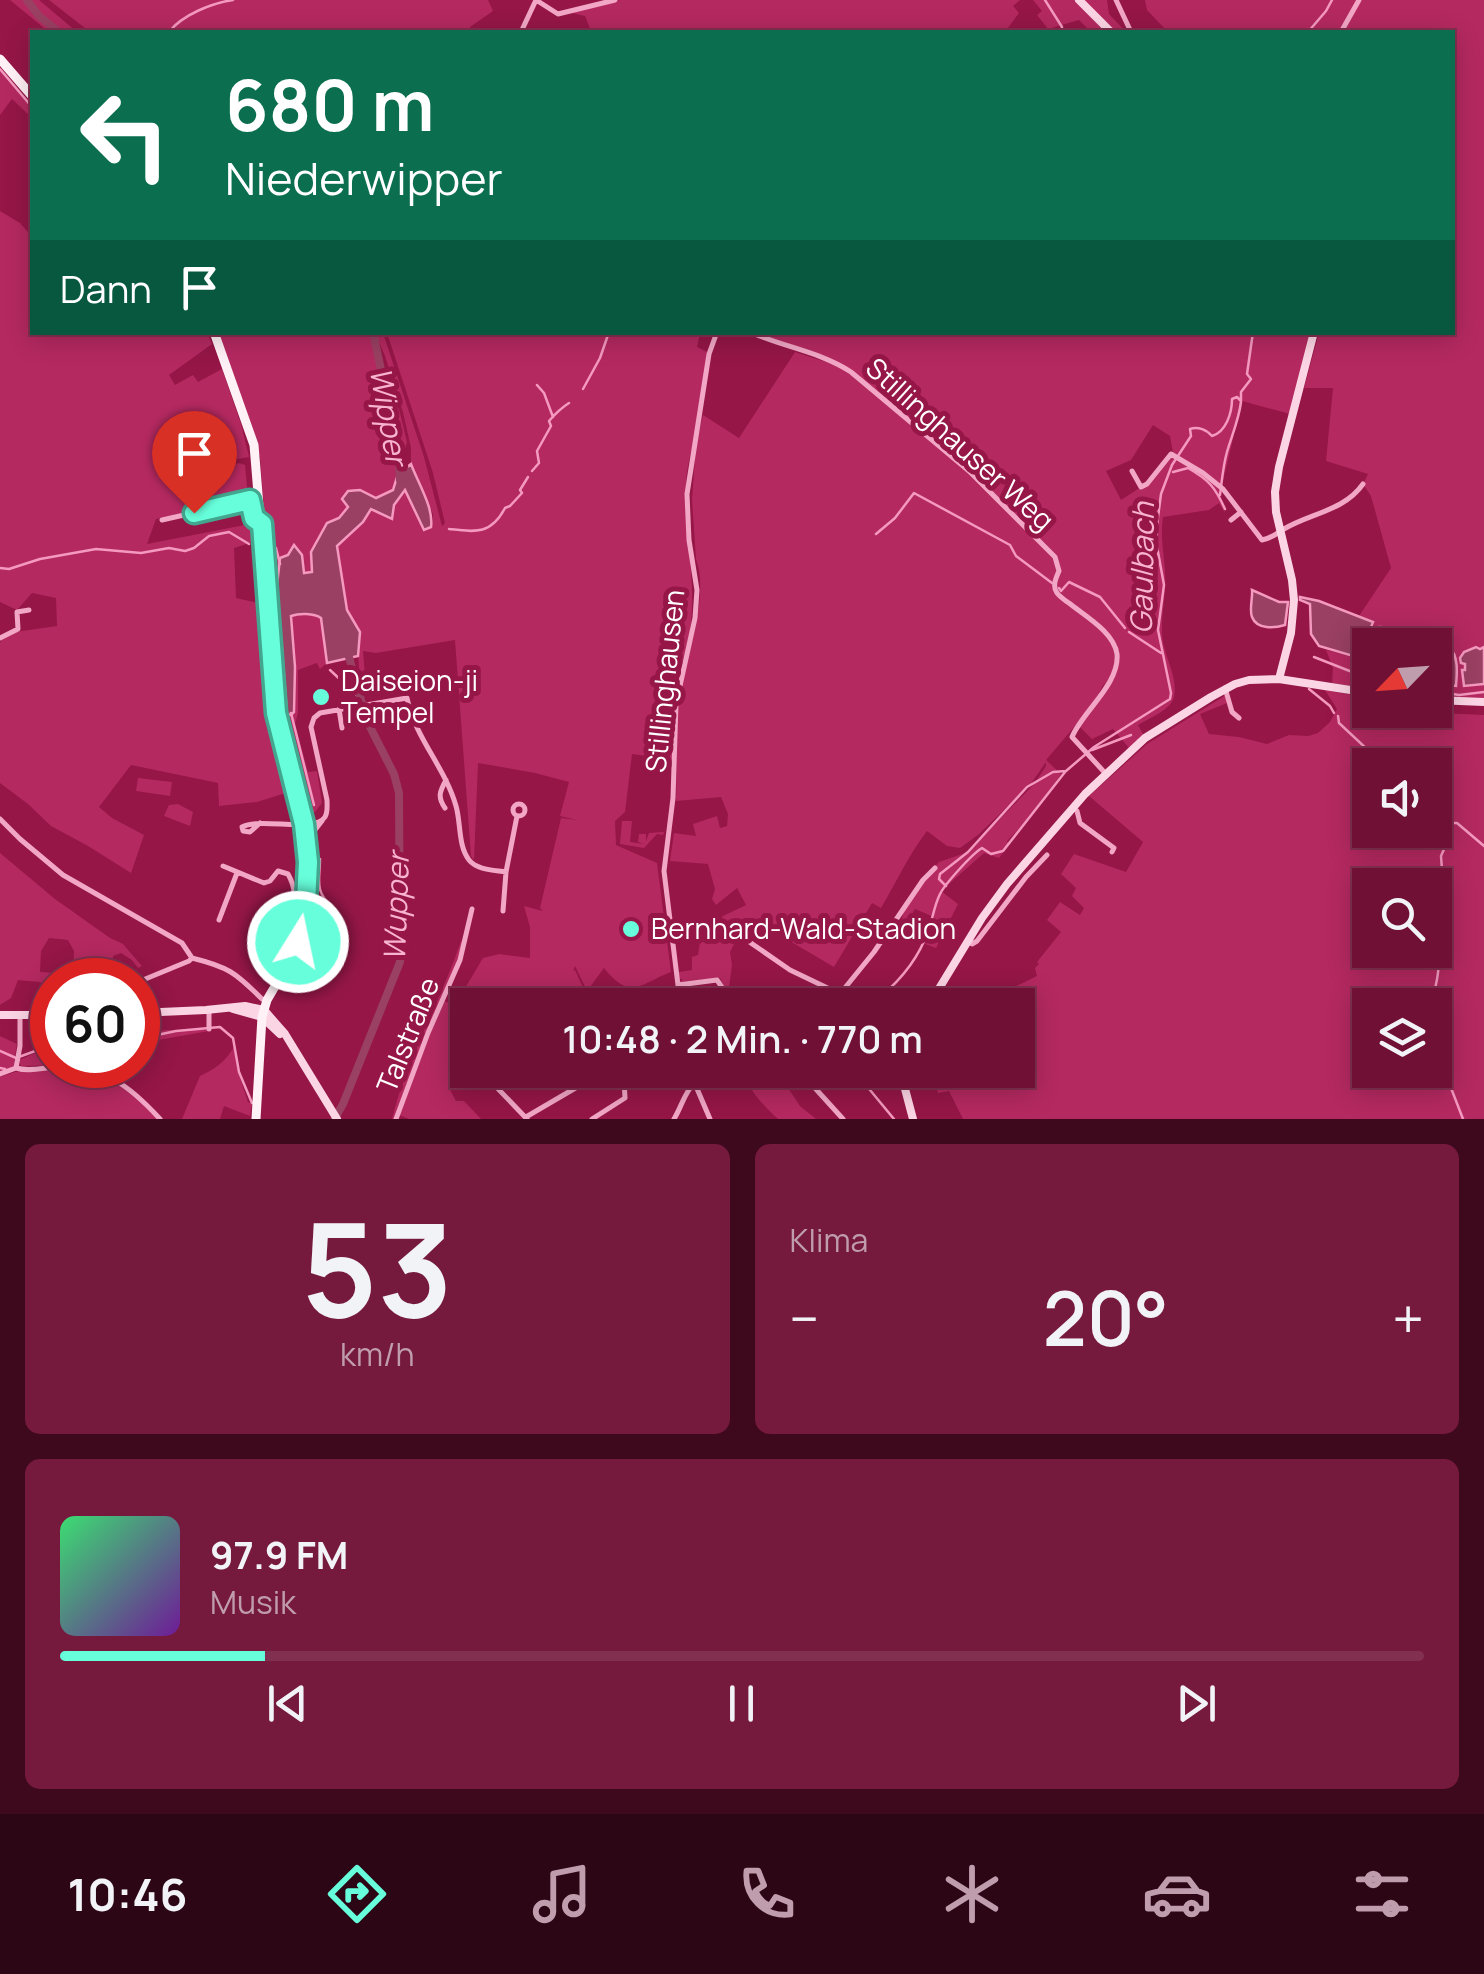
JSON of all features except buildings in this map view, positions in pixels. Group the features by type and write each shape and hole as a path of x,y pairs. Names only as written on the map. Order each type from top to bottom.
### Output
{"main road":[{"path":"1079,0 1108,30"},
{"path":"0,59 30,94"},
{"path":"215,335 254,445 276,713 306,843 307,888 301,932 264,1009 257,1118"},
{"path":"1279,679 1294,606 1275,504 1279,467 1313,335"},
{"path":"939,988 1007,884 1073,808 1145,738 1225,688 1249,680 1279,679 1352,690"},
{"path":"1452,701 1484,702"},
{"path":"264,1009 286,1039"},
{"path":"160,1012 264,1009 278,1024 336,1119"},
{"path":"0,1014 30,1014"},
{"path":"260,1041 268,1033 278,1032"},
{"path":"904,1088 912,1119"}],"street":[{"path":"521,30 536,0 558,14 615,0"},
{"path":"1116,0 1130,30"},
{"path":"1342,30 1359,0"},
{"name":"Stillinghausen","path":"678,986 664,876 673,798 678,687 695,618 697,590 687,494 709,354 716,335"},
{"name":"Stillinghauser Weg","path":"758,335 832,361 851,372 969,471 1055,556 1060,570 1055,582 1057,594 1098,626 1116,651 1114,670 1098,701 1073,734 1073,739 1106,774"},
{"path":"1132,471 1141,487 1176,457 1220,487 1262,540 1342,504 1363,484"},
{"path":"162,520 250,500 254,518 262,524"},
{"path":"1231,520 1242,512"},
{"path":"0,638 18,629 17,612 29,610"},
{"path":"1225,688 1232,712 1239,718"},
{"path":"306,843 327,810 311,727 314,718 320,713 407,698 417,732 446,780 457,808 465,854 474,866 506,872"},
{"path":"339,709 342,728"},
{"path":"445,808 439,795 446,780"},
{"path":"1073,808 1080,823 1114,848 1112,852"},
{"path":"503,911 506,872 518,816"},
{"path":"0,819 63,875 182,943 192,958"},
{"path":"260,822 322,821"},
{"path":"969,942 977,941 1047,855"},
{"path":"223,866 264,882 278,871 288,874 295,899 284,932 297,946"},
{"path":"845,988 934,868"},
{"path":"218,920 238,873"},
{"name":"Talstraße","path":"396,1119 460,960 472,909"},
{"path":"739,933 790,970 828,988"},
{"path":"160,973 192,958"},
{"path":"192,958 229,968 262,999 264,1009"},
{"path":"678,986 716,980 722,988"},
{"path":"209,1010 209,1027"},
{"path":"20,1014 17,1060 23,1070 72,1068 107,1076 132,1091 160,1119"},
{"path":"0,1074 17,1060"},
{"path":"502,1088 527,1118 574,1088"},
{"path":"592,1119 625,1098 624,1088"},
{"path":"674,1119 688,1088"},
{"path":"697,1088 710,1119"},
{"path":"815,1088 843,1119"}],"shaded area":[{"path":"10,0 39,0 75,30 47,30"},
{"path":"49,0 488,0 493,11 470,27 471,30 87,30"},
{"path":"620,0 1020,0 1013,6 1019,13 1006,30 591,30 585,16 572,13"},
{"path":"1033,0 1107,0 1109,14 1124,30 1089,30 1079,20 1048,29 1037,15 1042,11"},
{"path":"1145,0 1484,0 1484,647 1465,664 1465,670 1476,686 1484,684 1484,699 1452,698 1456,657 1452,650 1452,628 1372,628 1374,624 1359,616 1391,568 1371,496 1363,484 1368,474 1326,461 1333,388 1304,388 1318,335 1455,335 1455,30 1166,30 1147,10"},
{"path":"0,69 30,104 30,116 12,99 0,115"},
{"path":"0,211 30,235 30,335 208,335 212,344 169,375 175,385 193,375 198,382 222,369 249,457 215,463 203,432 173,438 166,480 239,463 245,465 248,498 156,519 147,544 255,523 259,540 234,548 236,598 258,603 256,574 261,575 271,716 293,799 286,793 257,802 219,806 218,783 131,765 99,807 144,835 131,873 51,826 0,783 0,643 15,632 57,626 56,598 32,593 17,610 0,602"},
{"path":"218,335 373,335 407,442 393,490 376,498 360,490 340,518 327,523 311,552 312,572 304,574 302,555 294,545 280,559 277,585 291,715 295,667 290,616 306,614 321,618 327,663 320,669 317,663 298,670 295,724 308,772 317,771 322,803 315,812 306,807 282,725 260,457"},
{"path":"376,335 384,335 442,526 445,523 433,473 388,335 700,335 697,347 707,352 686,483 692,596 688,640 682,662 666,663 661,688 676,691 672,716 675,760 632,754 625,812 615,821 616,845 657,863 671,972 644,985 622,985 604,968 586,988 575,966 573,971 583,988 465,988 483,958 499,954 530,958 530,927 524,906 543,911 540,908 561,818 577,820 560,816 569,782 478,763 474,860 471,856 455,640 376,653 363,651 366,689 360,690 359,632 347,610 337,546 371,509 394,505 405,490 424,530 432,527 433,514 411,464 403,412"},
{"path":"761,335 1310,335 1290,414 1242,401 1222,485 1173,453 1170,436 1153,425 1131,460 1106,471 1121,500 1141,487 1172,456 1219,488 1225,513 1219,503 1209,510 1163,517 1162,635 1175,689 1169,705 1138,725 1144,736 1129,748 1113,729 1092,739 1079,726 1100,696 1105,682 1092,706 1046,760 1061,774 1007,841 1009,844 999,858 984,853 941,891 958,904 936,948 925,944 934,917 915,909 907,922 902,919 904,910 939,862 968,852 1035,783 1046,762 1030,785 960,848 947,846 927,831 881,908 872,903 834,967 752,919 736,933 730,952 729,988 725,988 720,978 679,982 683,979 679,979 679,972 692,970 692,957 698,955 701,921 715,916 714,929 723,916 746,905 737,888 716,905 708,864 670,861 674,833 696,836 693,824 717,816 720,828 727,826 728,814 721,797 676,801 678,706 700,593 692,500 696,444 703,415 739,438 795,352 826,362 824,357"},
{"path":"411,464 428,504 431,527 424,530 405,490 394,505 392,519 371,509 337,546 347,610 360,632 358,656 327,663 321,618 291,616 294,712 287,714 277,585 280,558 288,555 294,545 302,555 304,573 312,572 311,552 327,523 339,518 348,507 342,499 348,491 360,490 376,498 393,490 398,474"},
{"path":"1252,590 1288,602 1285,625 1267,627 1254,621"},
{"path":"1300,600 1319,601 1373,622 1371,628 1352,628 1352,656 1319,646 1311,634 1310,604"},
{"path":"1476,647 1484,647 1484,684 1464,686 1465,664 1460,658"},
{"path":"1326,650 1352,657 1352,686 1332,683 1333,668"},
{"path":"1452,651 1456,660 1456,686 1452,686"},
{"path":"1325,690 1352,695 1352,728 1452,728 1452,714 1484,715 1484,1119 963,1119 949,1091 938,1093 936,1088 1035,1088 1035,988 1012,988 1037,976 1037,962 1061,932 1047,920 1060,902 1080,915 1084,908 1072,896 1076,888 1061,874 1074,854 1126,872 1143,842 1089,796 1147,744 1226,695 1227,703 1200,714 1209,734 1267,744 1289,735 1318,733 1337,709"},
{"path":"138,778 172,782 170,796 136,791"},
{"path":"178,804 193,812 190,826 164,816 169,805"},
{"path":"622,821 632,821 630,842 644,844 638,842 639,834 646,834 646,841 649,833 664,832 644,848 620,844"},
{"path":"0,853 55,899 123,944 135,958 121,953 113,958 74,958 68,940 49,938 41,958 30,958 30,981 18,980 11,998 0,1005"},
{"path":"461,941 465,941 444,1001 450,1003 448,1086 456,1101 464,1101 481,1119 409,1119 396,1114 392,1119 406,1073"},
{"path":"165,1030 209,1031 160,1040 160,1031"},
{"path":"0,1036 17,1044 17,1070 0,1072"},
{"path":"234,1047 239,1075 252,1104 250,1116 224,1106 220,1119 182,1119 200,1076 219,1065"},
{"path":"30,1055 30,1066 21,1066 19,1060"},
{"path":"30,1071 30,1088 125,1088 160,1119 0,1119 0,1077"},
{"path":"751,1088 788,1088 800,1106 816,1119 778,1119"}],"waterway":[{"name":"Wipper","path":"27,0 56,30"},
{"path":"171,30 198,11 233,0"},
{"name":"Gaulbach","path":"1045,0 1062,27"},
{"path":"1310,30 1332,0"},
{"path":"0,69 30,105"},
{"name":"Wipper","path":"374,335 398,450 400,480"},
{"path":"583,389 608,335"},
{"name":"Gaulbach","path":"946,886 939,879 940,874 968,852 1027,787 1053,772 1066,771 1094,747 1170,699 1158,630 1164,585 1156,541 1161,494 1172,465 1191,436 1190,429 1217,434 1227,421 1232,399 1237,397 1241,401 1241,392 1251,379 1247,374 1253,335"},
{"path":"537,385 553,417"},
{"path":"1220,495 1241,402"},
{"path":"532,471 539,463 537,451 551,426 549,421 569,403"},
{"path":"1173,472 1188,468 1201,476 1225,509"},
{"path":"449,529 474,531 488,527 522,493 528,477"},
{"path":"876,534 895,518 914,493 1010,545 1016,556 1052,583"},
{"path":"0,568 96,549 185,551 209,536 229,532 249,544"},
{"path":"276,548 280,564"},
{"path":"1059,588 1061,591 1069,582 1100,597 1125,628"},
{"path":"1129,632 1161,653"},
{"name":"Wupper","path":"335,1118 400,962 399,793 394,774 367,721 347,650"},
{"path":"1314,657 1352,672"},
{"path":"330,670 359,697"},
{"path":"1309,689 1334,713"},
{"path":"1452,694 1484,692"},
{"path":"291,713 314,805"},
{"path":"1338,716 1339,723 1366,748"},
{"path":"1092,750 1131,735"},
{"name":"Gaulbach","path":"890,988 915,958 940,894 953,877 982,848 991,854 1003,851 1065,772"},
{"path":"1452,823 1484,846"},
{"path":"1435,988 1444,941 1442,921 1447,917 1444,909 1448,903 1444,897 1441,856 1445,848"},
{"path":"320,859 320,890 331,905"},
{"name":"Wupper","path":"394,930 400,940"},
{"path":"160,1034 220,1027 233,1038 239,1072 252,1103"},
{"path":"0,1051 16,1058 30,1053"},
{"path":"0,1068 5,1069"},
{"name":"Gaulbach","path":"869,1088 894,1119"},
{"path":"1451,1088 1463,1119"}],"place":[{"name":"Daiseion-ji Tempel","path":"321,697"},
{"name":"Bernhard-Wald-Stadion","path":"631,929"}],"route":[{"path":"194,513 250,500 254,518 262,524 276,713 304,824 308,862 306,903 298,942"}]}
